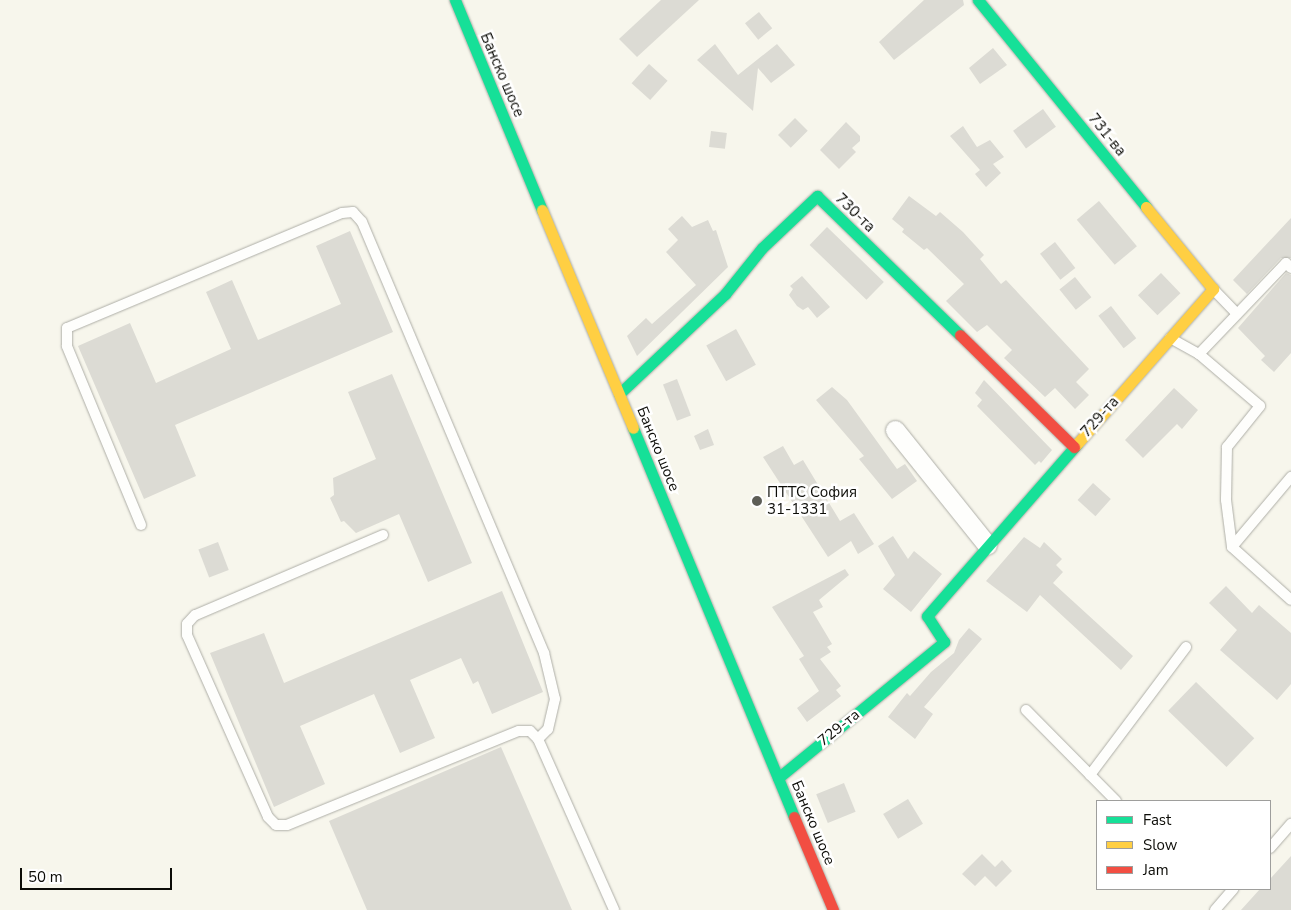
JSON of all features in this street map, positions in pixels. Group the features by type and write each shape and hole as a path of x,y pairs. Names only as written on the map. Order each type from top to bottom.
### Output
{"street":[{"name":"Банско шосе","path":"455,0 833,910"},
{"name":"731-ва","path":"978,0 1213,289"},
{"name":"730-та","path":"620,394 725,294 762,248 817,196 1074,447"},
{"name":"729-та","path":"778,778 944,642 927,616 987,544 1213,289"},
{"path":"895,430 987,544"}],"lane":[{"path":"141,525 67,346 67,328 342,213 353,212 362,222 544,653 555,699 548,729 538,739"},
{"path":"1199,354 1286,263 1291,268"},
{"path":"1213,289 1237,314"},
{"path":"1170,338 1199,354 1260,406 1227,447 1226,500 1232,547 1291,600"},
{"path":"1232,547 1291,477"},
{"path":"383,535 195,615 187,624 187,635 271,822 287,825 519,731 530,731 538,739 614,910"},
{"path":"1090,774 1186,647"},
{"path":"1026,710 1115,800"},
{"path":"1271,847 1291,824"},
{"path":"1215,910 1233,890"}],"building":[{"path":"661,0 699,0 637,57 619,39"},
{"path":"924,0 963,0 964,5 894,60 879,42"},
{"path":"759,12 772,28 758,40 745,23"},
{"path":"715,44 738,75 777,44 795,65 771,83 758,68 753,111 697,60"},
{"path":"993,48 1007,65 980,84 969,68"},
{"path":"649,64 668,81 650,100 632,83"},
{"path":"1043,109 1056,127 1026,149 1013,131"},
{"path":"795,118 808,131 791,148 778,135"},
{"path":"846,122 860,136 860,141 852,148 856,152 839,169 820,150"},
{"path":"963,126 977,147 990,140 1004,157 993,164 1001,173 986,187 975,174 980,170 950,136"},
{"path":"711,131 727,133 725,149 709,147"},
{"path":"909,196 936,216 940,212 963,232 984,255 980,259 1001,284 1006,280 1089,369 1076,382 1089,395 1075,409 1055,388 1045,397 1004,358 1012,350 987,325 977,332 946,301 964,284 927,248 924,250 902,232 904,229 892,219"},
{"path":"1099,201 1137,246 1115,265 1077,220"},
{"path":"682,216 692,227 708,220 713,231 716,230 728,267 637,356 627,336 646,318 652,324 696,285 666,252 678,240 668,229"},
{"path":"1291,218 1291,258 1281,258 1247,294 1233,280"},
{"path":"827,227 884,282 866,300 810,245"},
{"path":"350,231 393,332 175,425 196,476 144,499 78,346 130,323 156,383 231,349 206,292 232,280 258,340 341,304 316,246"},
{"path":"1055,242 1075,268 1060,280 1040,254"},
{"path":"1161,273 1180,293 1157,315 1138,295"},
{"path":"1286,273 1291,275 1291,353 1274,372 1261,360 1265,356 1238,328"},
{"path":"802,276 830,307 817,318 808,307 803,310 797,306 789,295 793,289 790,286"},
{"path":"1075,277 1091,297 1076,310 1059,290"},
{"path":"1111,306 1136,338 1124,348 1098,316"},
{"path":"736,329 756,365 726,381 706,345"},
{"path":"392,374 472,563 428,582 399,514 356,533 344,521 341,522 330,498 334,495 333,478 376,459 348,392"},
{"path":"677,379 691,415 677,421 663,384"},
{"path":"984,380 1052,450 1041,463 1039,461 1035,465 977,406 982,400 975,393"},
{"path":"832,387 847,400 897,469 905,464 917,481 892,499 859,459 864,456 816,400"},
{"path":"1174,388 1198,410 1182,429 1177,424 1143,458 1125,440"},
{"path":"708,429 714,445 700,450 694,436"},
{"path":"783,446 794,465 803,460 840,521 854,513 874,544 858,554 851,541 828,557 763,457"},
{"path":"1093,483 1111,499 1095,516 1078,500"},
{"path":"893,536 908,559 914,551 942,574 911,612 883,589 895,575 878,546"},
{"path":"1024,537 1040,548 1044,542 1062,559 1056,565 1063,572 1053,583 1133,656 1121,670 1040,595 1027,612 986,581"},
{"path":"218,542 229,570 209,578 198,550"},
{"path":"845,569 849,575 819,600 823,607 813,612 832,644 827,647 831,652 820,659 841,686 836,690 841,696 807,722 797,708 819,691 799,659 804,656 772,607"},
{"path":"1226,586 1252,613 1259,605 1291,633 1291,684 1277,700 1220,650 1237,630 1209,603"},
{"path":"502,591 543,692 492,714 478,681 473,684 461,658 410,680 435,738 400,753 374,694 300,726 325,784 274,807 210,653 264,633 284,683"},
{"path":"969,628 982,639 924,707 933,714 915,739 888,717 907,693 910,696 931,672 954,653 959,640"},
{"path":"1196,682 1254,738 1226,767 1168,711"},
{"path":"501,747 572,910 367,910 329,821"},
{"path":"844,783 856,812 828,823 816,794"},
{"path":"908,799 923,824 898,839 883,814"},
{"path":"982,854 995,867 1002,860 1012,871 996,887 985,876 975,886 962,874"},
{"path":"1291,856 1291,910 1241,910 1259,890 1271,890 1271,878"}],"traffic: fast":[{"path":"455,0 542,210"},
{"path":"978,0 1146,207"},
{"path":"619,394 725,294 762,248 817,196 960,335"},
{"path":"633,428 794,817"},
{"path":"778,778 944,642 927,616 1076,445"}],"traffic: slow":[{"path":"1076,445 1213,289 1146,207"},
{"path":"542,210 633,428"}],"traffic: jam":[{"path":"960,335 1074,447"},
{"path":"794,817 833,910"}],"place":[{"name":"ПТТС София 31-1331","path":"757,501"}]}
